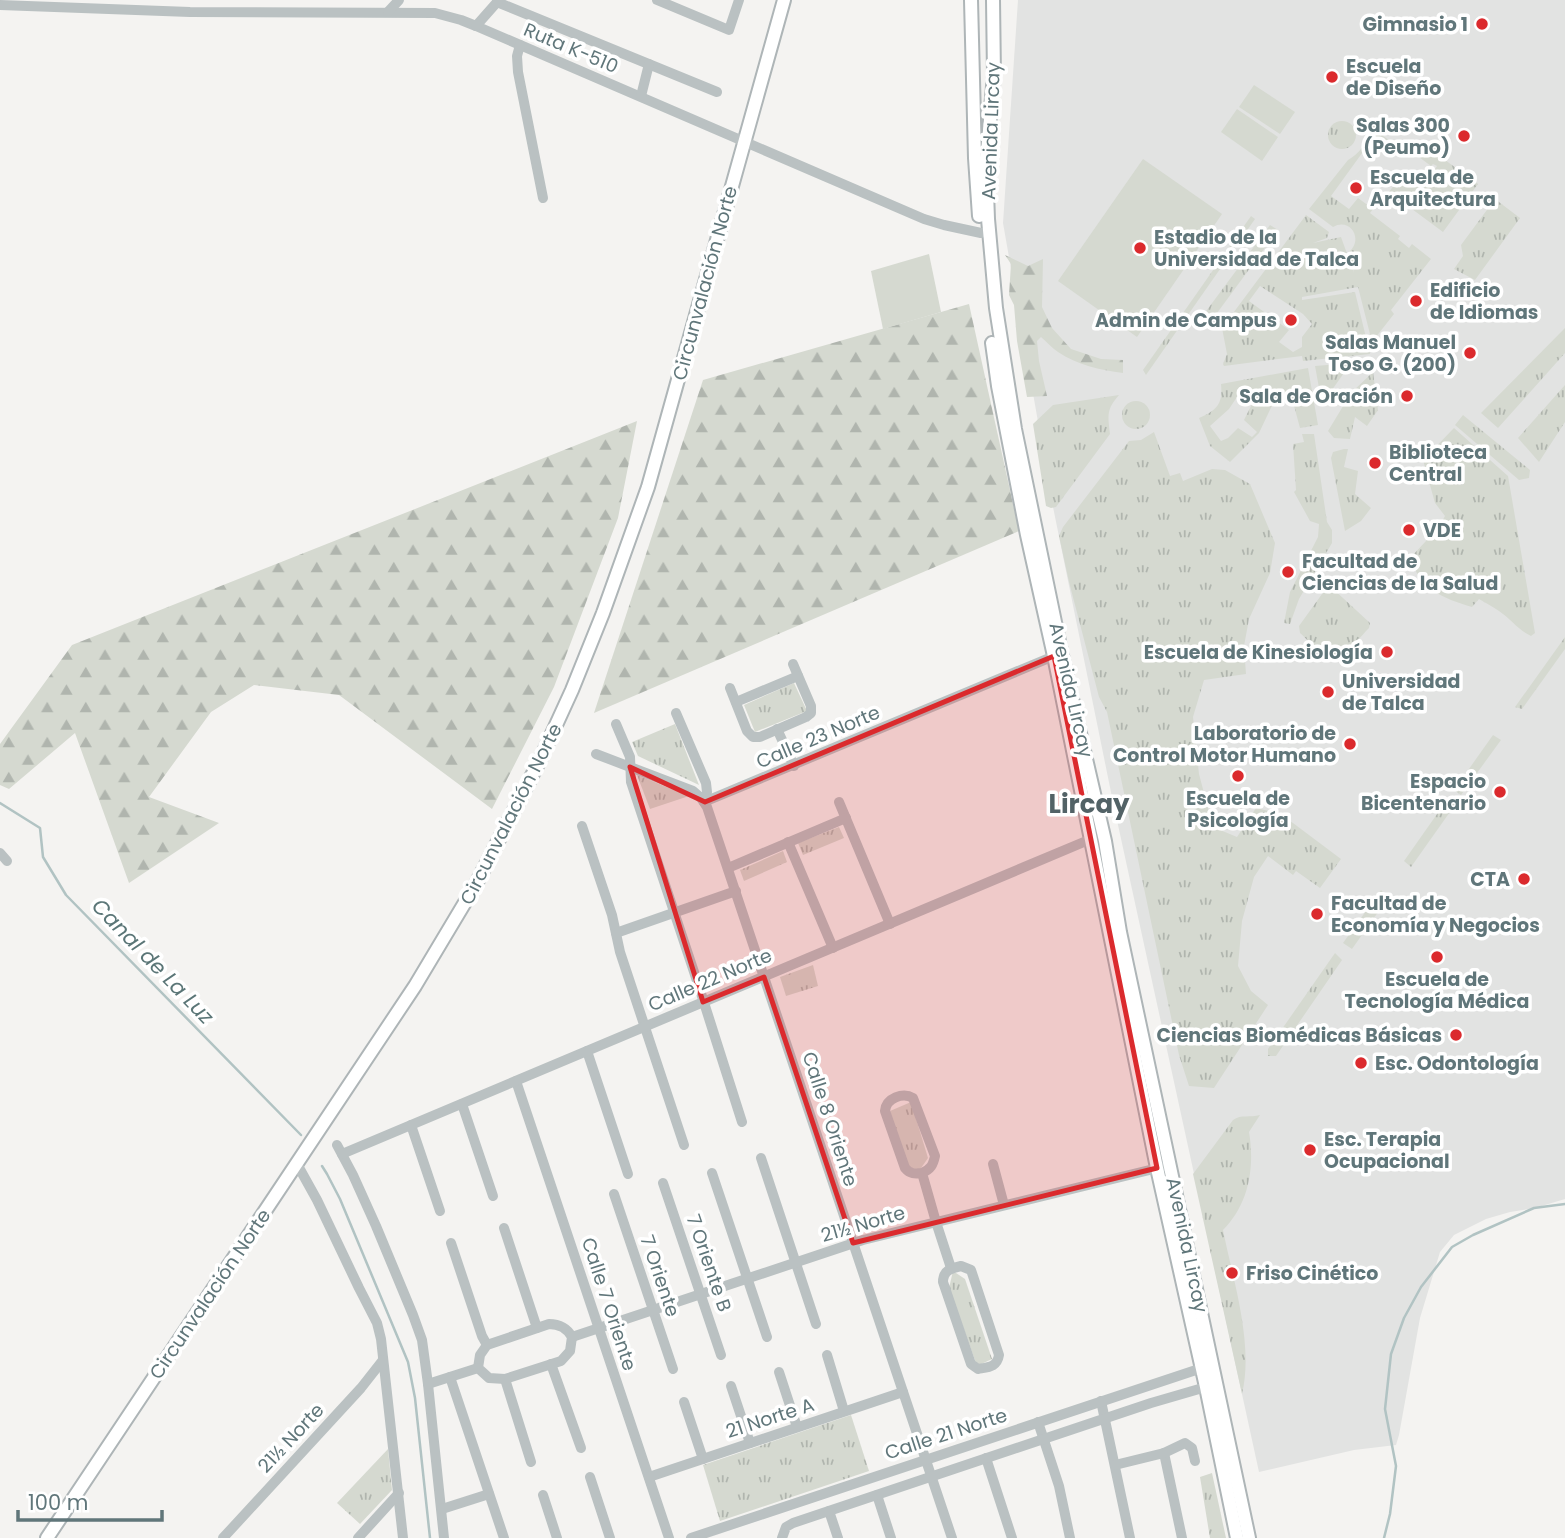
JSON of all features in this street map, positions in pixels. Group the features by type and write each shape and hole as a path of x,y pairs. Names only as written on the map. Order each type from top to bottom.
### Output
{"main road":[{"name":"Circunvalación Norte","path":"47,1538 409,996 461,911 517,806 562,713 603,613 648,487 784,0"},
{"name":"Avenida Lircay","path":"971,0 975,158 989,320 998,386 1157,1168 1249,1538"},
{"name":"Avenida Lircay","path":"993,0 994,75 986,164 988,219 996,308 1015,429 1061,651 1105,841 1120,932 1170,1165 1207,1367 1206,1387 1237,1538"},
{"path":"1091,839 1105,841"}],"street":[{"path":"167,0 170,11"},
{"path":"226,12 228,0"},
{"path":"388,12 399,0"},
{"path":"664,1 729,30 739,0"},
{"path":"475,26 498,1 717,92"},
{"name":"Ruta K-510","path":"0,5 170,11 435,13 461,20 924,219 981,233"},
{"path":"520,45 517,56 518,72 543,198"},
{"path":"641,96 649,64"},
{"name":"Calle 23 Norte","path":"704,802 1054,656"},
{"path":"730,688 747,731 753,737 760,737 811,713 811,706 793,664"},
{"path":"736,702 798,676"},
{"name":"Calle 8 Oriente","path":"676,713 706,783 704,802 952,1538"},
{"path":"616,724 631,758 631,782 742,1122"},
{"path":"777,729 794,766"},
{"path":"596,754 693,792 704,802"},
{"path":"839,802 890,923"},
{"path":"728,868 846,818"},
{"path":"582,826 612,915 620,952 684,1145"},
{"name":"Calle 22 Norte","path":"428,1384 418,1327 340,1149 411,1125 1091,839"},
{"path":"788,842 833,948"},
{"path":"616,933 736,891"},
{"path":"587,1051 628,1174"},
{"name":"Calle 7 Oriente","path":"516,1081 669,1538"},
{"path":"903,1095 913,1098 935,1156 930,1170 922,1173 915,1174 905,1168 885,1111 889,1101 903,1095"},
{"path":"461,1104 493,1196"},
{"path":"411,1125 440,1211"},
{"path":"761,1158 816,1324"},
{"path":"297,1164 377,1323 403,1538"},
{"path":"993,1164 1004,1205"},
{"name":"21½ Norte","path":"572,1337 853,1243 1170,1165"},
{"path":"712,1173 767,1337"},
{"path":"922,1173 951,1268"},
{"name":"7 Oriente B","path":"663,1183 721,1355"},
{"name":"7 Oriente","path":"614,1194 673,1369"},
{"path":"504,1228 537,1328"},
{"path":"451,1243 487,1345"},
{"path":"961,1266 971,1270 999,1355 998,1362 993,1366 978,1370 971,1364 943,1282 946,1272 951,1268 961,1266"},
{"path":"549,1324 559,1325 572,1337 572,1347 561,1361 494,1380 478,1368 480,1355 487,1345 549,1324"},
{"path":"827,1355 844,1411"},
{"name":"21½ Norte","path":"223,1538 361,1388 383,1360"},
{"path":"551,1364 581,1448"},
{"name":"Calle 21 Norte","path":"691,1538 1207,1367"},
{"path":"444,1538 428,1384 478,1368"},
{"path":"779,1372 797,1427"},
{"path":"450,1377 504,1538"},
{"path":"505,1379 531,1462"},
{"path":"1164,1380 1169,1398"},
{"path":"731,1386 750,1443"},
{"name":"Calle 21 Norte","path":"783,1534 789,1525 829,1511 1206,1387"},
{"name":"21 Norte A","path":"649,1477 903,1392"},
{"path":"1101,1401 1130,1538"},
{"path":"684,1402 703,1459"},
{"path":"1038,1422 1059,1486 1070,1538"},
{"path":"1115,1465 1164,1452 1182,1443 1192,1448 1195,1461"},
{"path":"1164,1452 1182,1538"},
{"path":"986,1458 1012,1538"},
{"path":"590,1477 610,1538"},
{"path":"358,1538 399,1493"},
{"path":"442,1509 489,1494"},
{"path":"543,1495 557,1538"},
{"path":"877,1495 891,1538"},
{"path":"829,1511 838,1538"}],"highlighted area":[{"path":"1054,656 1157,1168 853,1243 764,977 703,1002 630,767 705,802"}],"shaded area":[{"name":"Universidad de Talca","path":"1018,0 1565,0 1565,1199 1486,1219 1454,1235 1440,1252 1420,1318 1396,1445 1354,1450 1259,1472 1113,802 1053,507 1003,223"}],"green space":[{"path":"1254,85 1295,112 1280,134 1239,107"},
{"path":"1237,109 1278,137 1262,161 1221,132"},
{"path":"1370,118 1386,131 1383,136 1389,140 1384,146 1373,138 1331,196 1349,209 1358,198 1373,209 1370,213 1400,236 1398,239 1409,248 1412,244 1431,259 1391,310 1394,314 1372,342 1358,287 1302,297 1302,300 1355,292 1370,354 1303,361 1302,356 1224,366 1227,354 1222,328 1306,215 1329,232 1327,238 1313,243 1341,237 1354,273 1349,252 1355,241 1353,231 1345,225 1333,227 1309,209 1364,144 1368,134 1366,122","holes":["1260,286 1303,314 1312,324 1302,337 1302,347 1293,352 1279,342 1289,330 1249,301"]},
{"path":"1342,121 1352,125 1356,135 1352,145 1342,149 1332,145 1328,135 1332,125"},
{"path":"1423,144 1478,184 1443,232 1389,192 1402,174 1423,189 1433,177 1437,178 1437,166 1431,166 1414,156"},
{"name":"Estadio de la Universidad de Talca","path":"1143,159 1222,214 1137,337 1058,281"},
{"path":"1495,199 1520,218 1475,280 1454,269 1463,256 1461,245"},
{"path":"1251,216 1255,219 1146,375 1143,370"},
{"path":"1270,225 1278,230 1209,324 1201,318"},
{"path":"929,254 941,312 883,329 871,271"},
{"path":"1005,255 1028,266 1043,259 1042,307 1052,328 1071,349 1101,359 1123,360 1123,373 1081,364 1056,350 1041,337 1037,341 1039,361 1047,396 1027,397 1014,305 1009,295 1011,264"},
{"path":"969,304 1019,531 594,713 703,380"},
{"path":"1565,328 1565,353 1498,428 1481,413"},
{"path":"1351,363 1322,404 1315,366"},
{"path":"1308,368 1318,425 1300,428 1290,391 1276,397 1259,433 1230,462 1210,446 1199,418 1218,405 1221,384","holes":["1239,394 1254,400 1244,420 1257,432 1252,437 1238,428 1221,441 1210,426 1229,409"]},
{"path":"1373,372 1378,410 1367,426 1355,417 1350,439 1334,438 1328,431 1351,393"},
{"path":"1565,385 1565,422 1539,462 1518,438"},
{"path":"1119,395 1109,413 1110,434 1056,507 1046,506 1033,424 1053,405"},
{"path":"1136,401 1146,405 1150,415 1146,425 1136,429 1126,425 1122,415 1126,405"},
{"path":"1463,415 1530,470 1529,478 1519,480 1455,425"},
{"path":"637,421 618,518 554,687 492,809 339,695 254,685 211,712 149,797 219,823 129,883 75,733 9,789 0,785 0,744 72,645"},
{"path":"1454,428 1508,476 1535,633 1531,636 1479,599 1472,607 1442,596 1425,584 1414,567 1412,556 1439,527 1445,516 1435,503 1423,460"},
{"path":"1154,432 1170,476 1180,473 1183,481 1212,469 1225,470 1250,484 1275,543 1270,573 1249,619 1244,646 1246,674 1204,680 1193,717 1199,774 1213,827 1237,837 1256,808 1277,813 1341,859 1320,888 1296,871 1293,875 1268,856 1254,877 1242,921 1238,966 1251,991 1268,1005 1214,1088 1189,1086 1179,1055 1107,712 1099,697 1059,536 1063,527 1129,441 1141,440"},
{"path":"1302,434 1314,434 1327,522 1332,530 1332,543 1299,599 1290,624 1284,623 1290,592 1318,537 1319,524 1310,521 1294,492 1293,444 1304,442"},
{"path":"1348,449 1344,467 1358,471 1355,494 1371,508 1361,521 1345,531 1331,458 1333,452"},
{"path":"1330,586 1370,623 1369,628 1350,647 1333,656 1316,648 1300,633 1299,626"},
{"path":"1565,637 1565,649 1522,709 1515,707"},
{"path":"794,683 807,711 755,732 744,705"},
{"path":"675,724 699,785 638,756 632,742"},
{"path":"1493,735 1501,740 1461,795 1454,790"},
{"path":"637,775 689,796 650,809"},
{"path":"1449,797 1457,802 1411,867 1404,861"},
{"path":"839,827 844,838 803,855 798,843"},
{"path":"783,851 787,862 744,881 740,870"},
{"path":"1381,890 1388,898 1352,949 1343,943"},
{"path":"1335,953 1342,960 1276,1056 1268,1056 1268,1049"},
{"path":"813,965 818,986 786,996 780,977"},
{"path":"911,1102 928,1158 919,1171 906,1165 890,1111"},
{"path":"1260,1115 1249,1132 1250,1172 1244,1197 1232,1220 1223,1230 1244,1333 1246,1354 1242,1394 1193,1174 1233,1120"},
{"path":"953,1271 965,1279 992,1359 977,1366 949,1288"},
{"path":"851,1415 869,1471 720,1521 703,1465"},
{"path":"388,1449 392,1490 360,1524 337,1503"},
{"path":"1212,1473 1226,1538 1210,1538 1200,1477"}],"waterway":[{"name":"Canal de La Luz","path":"0,803 40,828 43,857 66,895 301,1135"},
{"name":"Canal de La Luz","path":"322,1166 340,1199 408,1362 415,1398 430,1538"},
{"path":"1384,1538 1396,1466 1385,1409 1391,1354 1404,1318 1421,1287 1452,1247 1534,1208 1565,1204"}],"place":[{"name":"Gimnasio 1","path":"1482,24"},
{"name":"Escuela de Diseño","path":"1332,77"},
{"name":"Salas 300 (Peumo)","path":"1464,136"},
{"name":"Escuela de Arquitectura","path":"1356,188"},
{"name":"Estadio de la Universidad de Talca","path":"1140,248"},
{"name":"Edificio de Idiomas","path":"1416,301"},
{"name":"Admin de Campus","path":"1291,320"},
{"name":"Salas Manuel Toso G. (200)","path":"1470,353"},
{"name":"Sala de Oración","path":"1407,396"},
{"name":"Biblioteca Central","path":"1375,463"},
{"name":"VDE","path":"1409,530"},
{"name":"Facultad de Ciencias de la Salud","path":"1288,572"},
{"name":"Escuela de Kinesiología","path":"1387,652"},
{"name":"Universidad de Talca","path":"1328,692"},
{"name":"Laboratorio de Control Motor Humano","path":"1350,744"},
{"name":"Escuela de Psicología","path":"1238,776"},
{"name":"Espacio Bicentenario","path":"1500,792"},
{"name":"CTA","path":"1524,879"},
{"name":"Facultad de Economía y Negocios","path":"1317,914"},
{"name":"Escuela de Tecnología Médica","path":"1437,957"},
{"name":"Ciencias Biomédicas Básicas","path":"1456,1035"},
{"name":"Esc. Odontología","path":"1361,1063"},
{"name":"Esc. Terapia Ocupacional","path":"1310,1150"},
{"name":"Friso Cinético","path":"1232,1273"}],"district":[{"name":"Lircay","path":"1089,804"}]}
